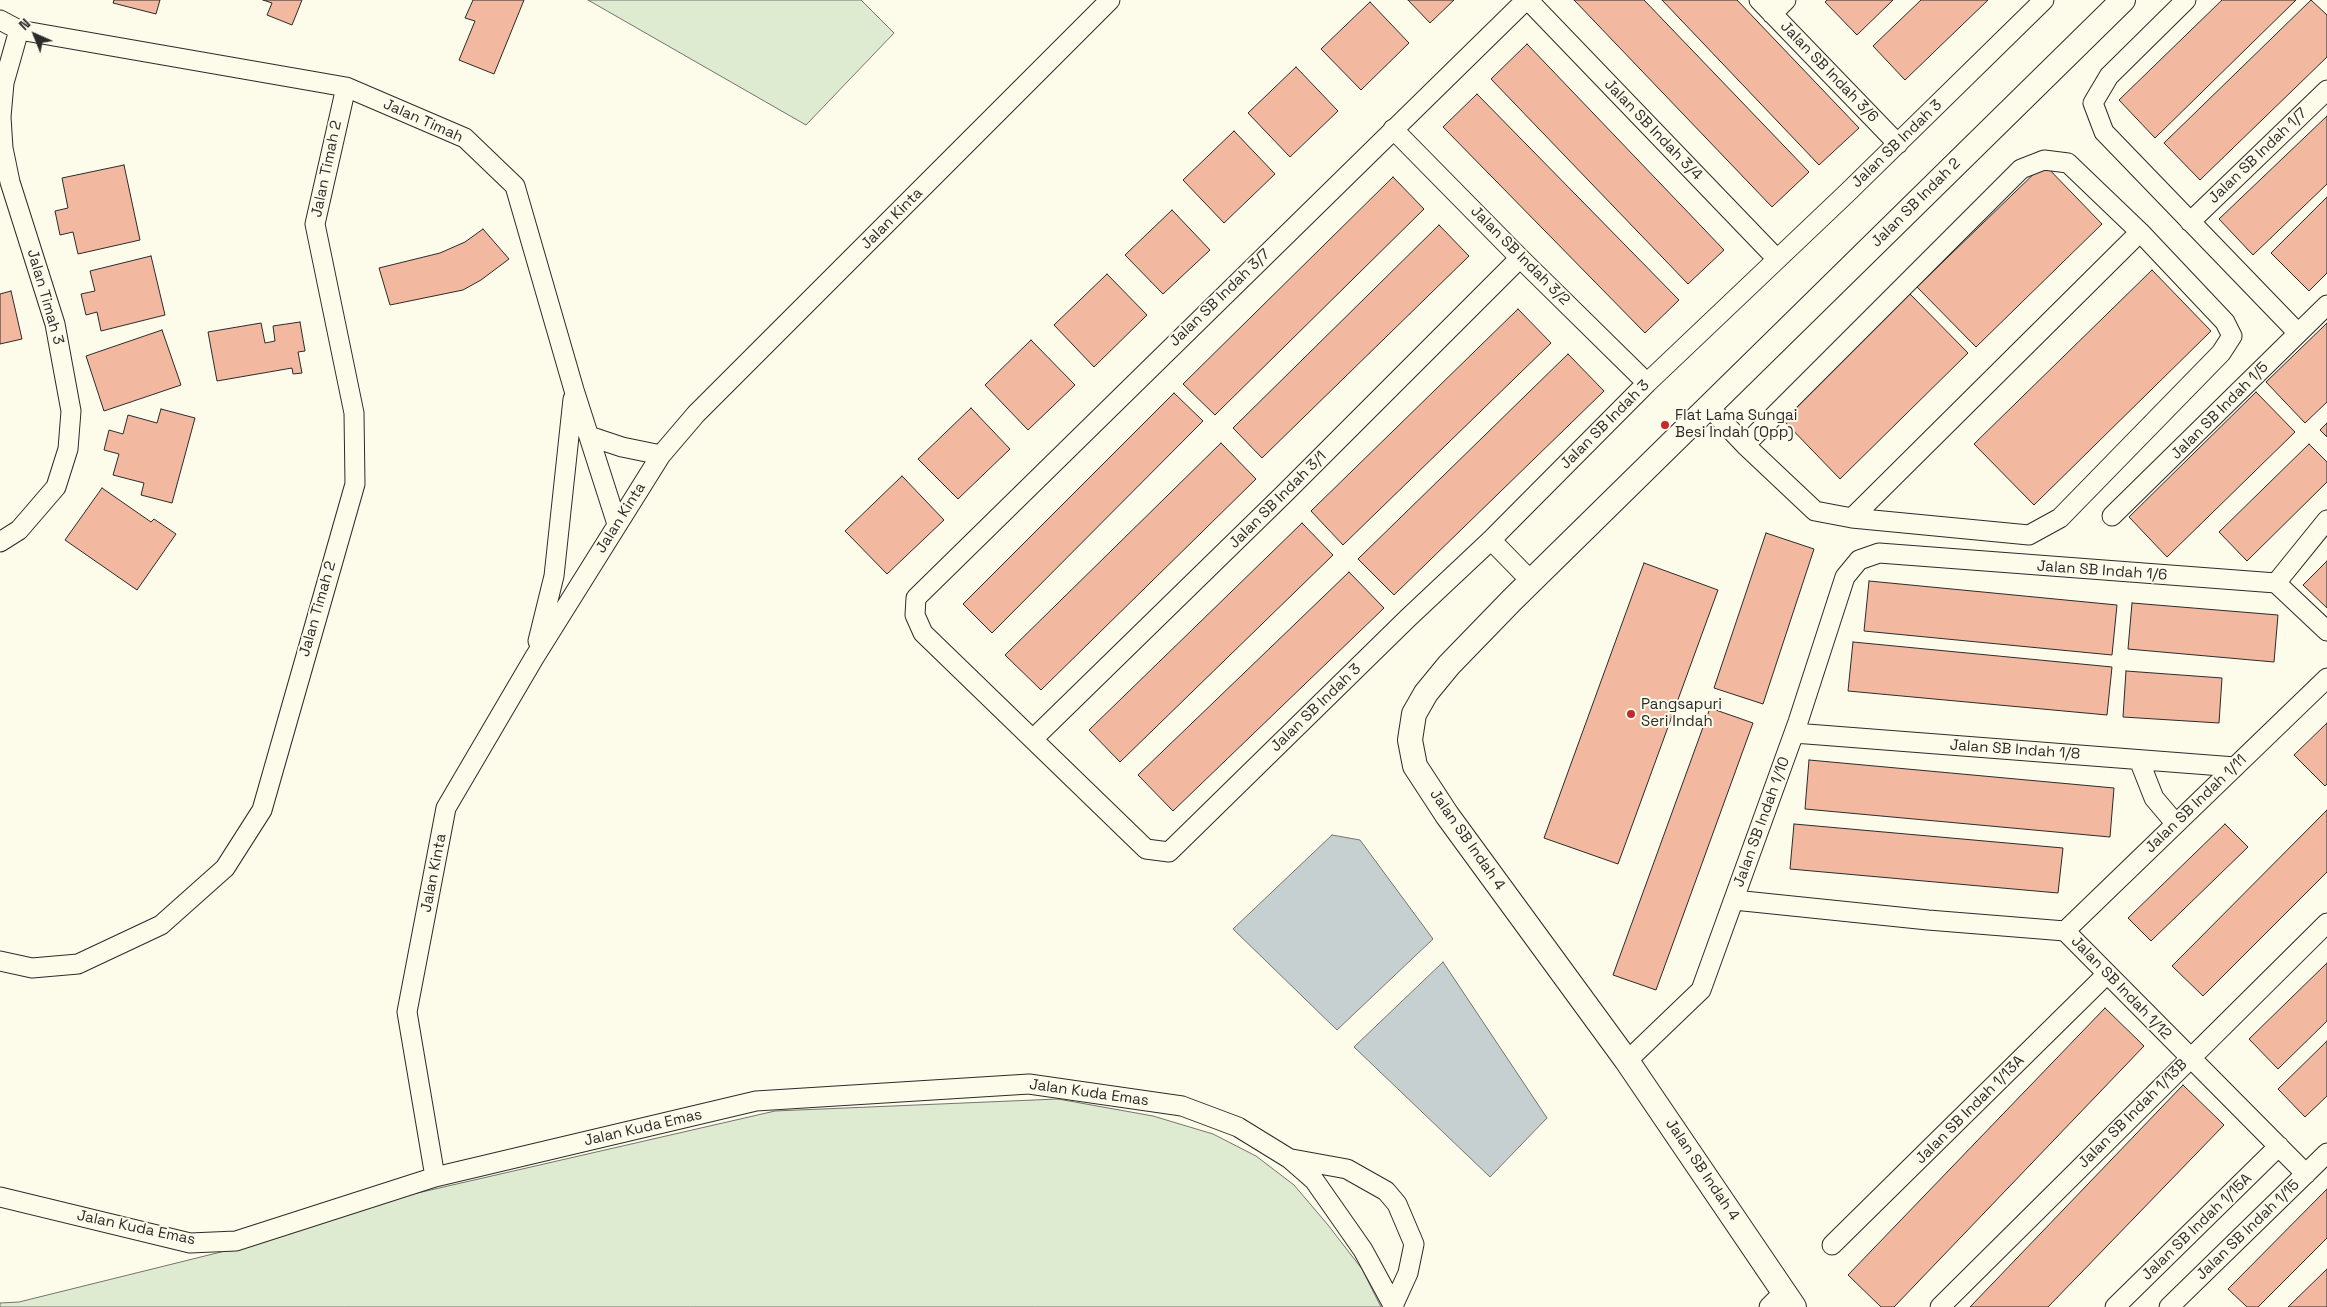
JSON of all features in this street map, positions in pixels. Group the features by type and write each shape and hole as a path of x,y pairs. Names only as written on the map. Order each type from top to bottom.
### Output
{"street":[{"name":"Jalan SB Indah 3/7","path":"1033,739 923,633 915,615 916,598 1393,129 1527,0"},
{"name":"Jalan SB Indah 3/4","path":"1527,0 1777,259"},
{"name":"Jalan SB Indah 3/6","path":"1759,0 1898,144"},
{"path":"1772,14 1786,0"},
{"name":"Jalan SB Indah 3","path":"1033,739 1146,849 1169,852 1408,618 1491,540 1647,383 1898,144 2044,0"},
{"name":"Jalan SB Indah 2","path":"1709,407 2123,0"},
{"path":"2186,0 2109,76 2093,103 2104,132 2298,333"},
{"name":"Jalan Kinta","path":"435,1177 407,1012 446,808 534,658 661,455 703,407 1104,2"},
{"name":"Jalan Timah","path":"0,20 18,30 346,86 465,138 514,186 574,390 617,524"},
{"name":"Jalan Timah 3","path":"0,542 19,530 56,487 68,449 71,411 55,324 10,182 3,148 1,117 4,84 18,30"},
{"name":"Jalan Timah 2","path":"0,960 32,968 78,964 161,926 225,868 262,810 354,484 354,413 315,224 346,86"},
{"name":"Jalan SB Indah 1/7","path":"2190,222 2327,90"},
{"name":"Jalan SB Indah 3/2","path":"1393,129 1647,383"},
{"path":"1709,407 1745,445 1816,511 1852,518 2029,535 2060,518 2222,353 2232,336 2224,322 2140,232 2068,163 2044,160 2021,169 1745,445"},
{"path":"1852,518 2140,232"},
{"name":"Jalan SB Indah 3/1","path":"1033,739 1284,494 1520,258"},
{"name":"Jalan SB Indah 1/5","path":"2112,516 2327,305"},
{"path":"534,658 554,576 574,390"},
{"name":"Jalan SB Indah 4","path":"1709,407 1449,665 1426,693 1414,714 1410,740 1415,766 1446,815 1627,1061 1783,1302"},
{"path":"589,436 622,447 661,455"},
{"path":"2327,520 2276,583 2327,632"},
{"path":"1491,540 1532,582"},
{"name":"Jalan SB Indah 1/6","path":"1859,560 1879,553 2276,583"},
{"name":"Jalan SB Indah 1/10","path":"1627,1061 1701,990 1794,732 1845,577 1859,560"},
{"name":"Jalan SB Indah 1/11","path":"2065,931 2327,678"},
{"name":"Jalan SB Indah 1/8","path":"1794,732 2235,767"},
{"path":"2139,760 2154,798 2176,824"},
{"name":"Jalan SB Indah 1/12","path":"1734,900 1928,920 2065,931 2306,1174"},
{"name":"Jalan SB Indah 1/13B","path":"1940,1307 2327,923"},
{"name":"Jalan SB Indah 1/13A","path":"1832,1245 2107,974"},
{"name":"Jalan Kuda Emas","path":"0,1197 190,1243 236,1241 435,1177 756,1101 1029,1084 1182,1106 1238,1127 1290,1159 1314,1180 1363,1250 1394,1306"},
{"name":"Jalan SB Indah 1/15A","path":"2115,1307 2279,1146"},
{"name":"Jalan SB Indah 1/15","path":"2178,1304 2327,1153"},
{"name":"Jalan Kuda Emas","path":"1290,1159 1347,1169 1386,1191 1397,1204 1414,1244 1408,1273 1394,1306"}],"green space":[{"path":"588,0 861,0 894,33 806,125"},
{"path":"1058,1099 1153,1116 1213,1134 1256,1156 1294,1185 1328,1225 1362,1269 1381,1307 0,1307 0,1303 19,1302 229,1250 387,1200 775,1111"}],"shaded area":[{"path":"1332,835 1360,840 1433,939 1337,1030 1233,929"},
{"path":"1443,962 1547,1118 1490,1177 1354,1047"}],"building":[{"path":"114,0 160,0 156,14 113,3"},
{"path":"263,0 302,0 292,25 267,15 272,3"},
{"path":"473,0 524,0 494,74 459,60 475,21 465,18"},
{"path":"1408,0 1454,0 1430,23"},
{"path":"1574,0 1644,0 1809,172 1772,207"},
{"path":"1662,0 1737,0 1859,128 1819,165"},
{"path":"1827,0 1893,0 1857,35 1825,2"},
{"path":"1921,0 1988,0 1905,80 1873,46"},
{"path":"2222,0 2296,0 2155,138 2119,100"},
{"path":"2311,0 2327,15 2327,57 2200,180 2164,143"},
{"path":"1370,2 1409,43 1361,90 1321,49"},
{"path":"1527,44 1724,250 1688,284 1491,79"},
{"path":"1296,67 1338,111 1290,157 1248,113"},
{"path":"1477,94 1679,300 1645,333 1443,127"},
{"path":"2327,116 2327,184 2253,255 2219,219"},
{"path":"1234,131 1275,174 1224,223 1183,180"},
{"path":"2044,164 2102,224 1976,347 1917,287"},
{"path":"124,165 140,240 78,254 73,232 60,235 55,211 68,208 62,178"},
{"path":"1393,177 1424,209 1215,415 1183,384"},
{"path":"2327,197 2327,273 2309,291 2271,253"},
{"path":"1172,210 1210,250 1163,294 1125,255"},
{"path":"1439,225 1469,256 1262,458 1233,428"},
{"path":"483,229 509,259 481,280 463,290 390,305 379,268 440,253 465,242"},
{"path":"151,256 165,315 101,331 97,312 86,315 81,294 95,291 90,271"},
{"path":"2152,270 2211,331 2034,505 1974,444"},
{"path":"1107,274 1147,315 1094,367 1054,325"},
{"path":"11,291 22,339 0,344 0,294"},
{"path":"1910,294 1968,353 1840,479 1783,420"},
{"path":"1518,309 1551,343 1343,545 1311,511"},
{"path":"300,322 305,351 298,352 302,373 293,374 292,368 217,381 208,332 261,323 265,343 275,341 273,326"},
{"path":"2327,323 2327,402 2305,423 2266,382"},
{"path":"162,330 181,385 104,411 86,356"},
{"path":"1031,340 1075,385 1028,430 985,385"},
{"path":"1568,354 1604,391 1394,595 1358,559"},
{"path":"2256,392 2295,432 2167,557 2129,517"},
{"path":"1174,393 1203,421 992,633 963,604"},
{"path":"971,408 1010,449 958,499 918,459"},
{"path":"161,409 195,418 172,503 141,495 144,483 113,475 119,454 104,450 109,430 123,434 128,415 157,423"},
{"path":"2327,423 2327,437 2320,430"},
{"path":"1221,443 1256,479 1041,690 1005,655"},
{"path":"2309,444 2327,462 2327,482 2247,561 2219,532"},
{"path":"902,476 944,520 887,574 845,531"},
{"path":"102,488 151,522 154,519 176,534 137,590 65,540"},
{"path":"1302,523 1333,555 1120,762 1089,730"},
{"path":"1766,533 1814,549 1763,704 1714,688"},
{"path":"2327,561 2327,608 2303,585"},
{"name":"Pangsapuri Seri Indah","path":"1644,563 1718,590 1618,864 1544,838"},
{"path":"1349,572 1384,608 1173,811 1138,775"},
{"path":"1869,581 2117,605 2112,655 1864,631"},
{"path":"2132,603 2278,615 2274,662 2128,649"},
{"path":"1853,642 2112,667 2107,715 1848,691"},
{"path":"2126,671 2222,678 2219,723 2123,717"},
{"path":"1710,708 1753,723 1656,990 1613,975"},
{"path":"2327,723 2327,784 2325,786 2294,755"},
{"path":"1809,760 2114,788 2110,837 1805,809"},
{"path":"2327,810 2327,872 2203,996 2172,966"},
{"path":"1794,824 2063,848 2058,893 1790,869"},
{"path":"2225,824 2248,847 2151,941 2128,918"},
{"path":"2327,963 2327,1021 2278,1069 2249,1039"},
{"path":"2105,1008 2144,1046 1894,1307 1881,1307 1848,1275"},
{"path":"2327,1041 2327,1096 2305,1117 2278,1089"},
{"path":"2183,1085 2224,1125 2048,1307 1970,1307"},
{"path":"2327,1189 2327,1238 2258,1307 2247,1307 2228,1289"},
{"path":"2327,1269 2327,1307 2288,1307"}],"place":[{"name":"Flat Lama Sungai Besi Indah (Opp)","path":"1665,425"},
{"name":"Pangsapuri Seri Indah","path":"1631,714"}]}
